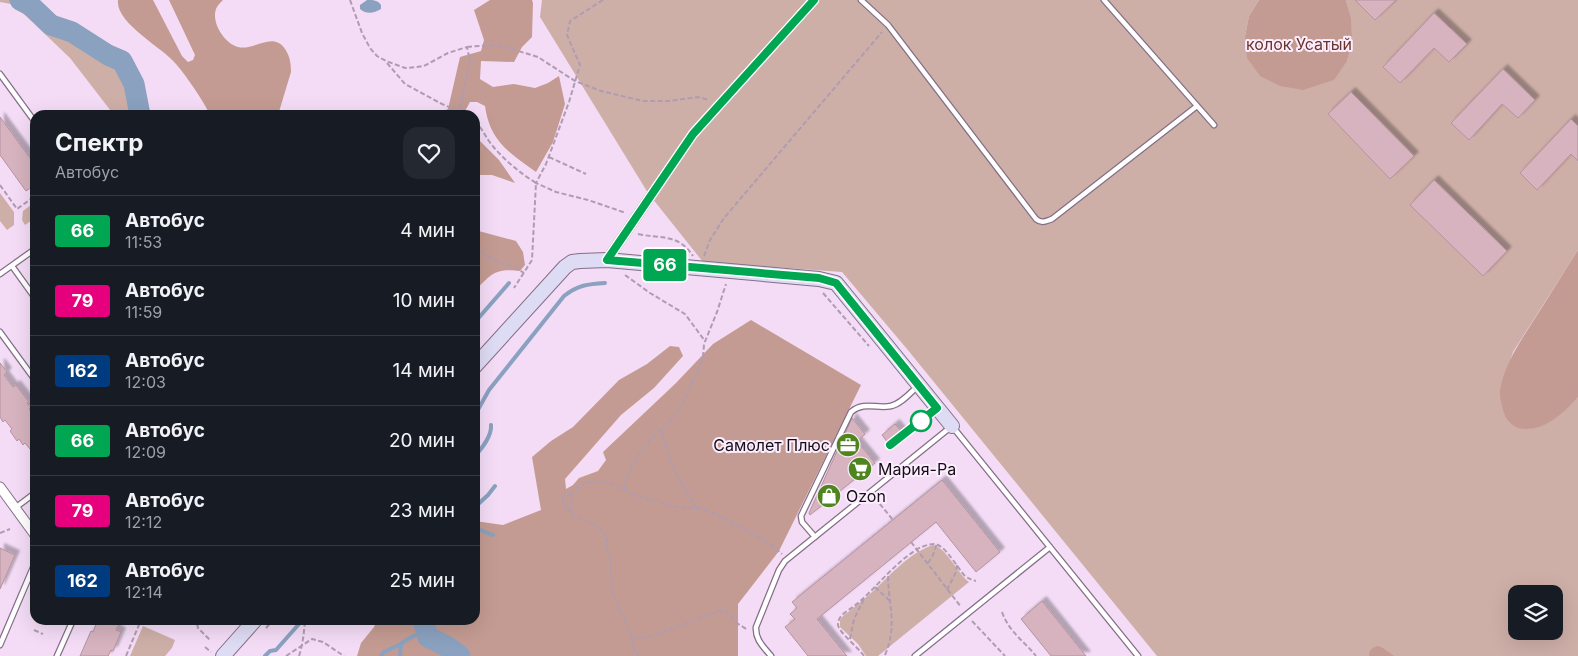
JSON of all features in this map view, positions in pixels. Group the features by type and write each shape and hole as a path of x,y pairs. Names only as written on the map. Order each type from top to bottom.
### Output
{"street":[{"path":"607,260 635,216 693,134 814,0"},
{"path":"480,360 531,302 564,267 572,262 607,260 819,278 836,283 952,426"},
{"path":"0,487 30,528"},
{"path":"223,656 251,625"}],"lane":[{"path":"861,0 888,25 1040,222 1052,219 1197,106"},
{"path":"1104,0 1214,125"},
{"path":"0,74 30,115"},
{"path":"0,274 30,253"},
{"path":"12,266 30,291"},
{"path":"0,332 30,373"},
{"path":"815,537 802,522 801,516 848,417 855,409 864,405 884,406 898,403 919,385"},
{"path":"890,445 937,408"},
{"path":"771,656 759,640 756,634 756,627 779,570 787,560 952,426 1138,656"},
{"path":"15,508 30,497"},
{"path":"916,656 1050,547"},
{"path":"0,645 30,575"},
{"path":"57,656 71,625"}],"path":[{"path":"350,0 362,34 370,48 377,56 405,68 424,66 448,53 467,47 490,45 505,47 538,57 575,81 601,91 643,101 669,101 698,97 719,105"},
{"path":"514,288 532,260 536,183 549,157 580,65 567,35 570,21 603,0"},
{"path":"702,268 710,240 724,218 888,25"},
{"path":"461,110 461,102 470,61 467,47"},
{"path":"386,61 405,84 455,110"},
{"path":"480,125 496,150 526,177 536,183 556,192 588,200 635,216"},
{"path":"549,157 586,174"},
{"path":"0,185 17,208 30,199"},
{"path":"626,231 677,240 691,252 702,268"},
{"path":"480,250 490,258 524,273"},
{"path":"629,274 622,273 633,282 685,314 705,342"},
{"path":"623,490 633,463 650,440 672,419 684,401 703,359 705,342 726,282"},
{"path":"821,292 828,297 872,349"},
{"path":"662,429 671,464 685,491 697,508"},
{"path":"639,656 633,649 633,639 616,603 610,577 610,558 604,531 594,524 577,518 570,512 562,499 564,495 570,495 581,485 588,482 607,482 642,498 678,507 697,508 715,514 768,542 777,548 787,560"},
{"path":"870,492 893,520"},
{"path":"570,495 572,500 570,512"},
{"path":"0,532 10,529"},
{"path":"911,542 979,630 1005,656"},
{"path":"864,656 838,626 838,621 842,615 866,597 888,574 917,550 932,544 941,546 964,575 976,581"},
{"path":"928,564 937,544"},
{"path":"947,590 956,572 957,564"},
{"path":"884,655 890,643 892,628 888,574"},
{"path":"875,588 881,591 891,602"},
{"path":"850,639 854,619 866,597"},
{"path":"633,639 654,635 723,610 735,622 756,634"},
{"path":"1002,612 1011,630 1036,656"},
{"path":"126,656 139,625"},
{"path":"197,625 210,640"},
{"path":"299,656 303,644 303,625"},
{"path":"34,630 43,634"},
{"path":"286,656 312,639 323,642 344,656"}],"shaded area":[{"path":"0,0 35,0 82,35 123,58 136,79 144,110 110,110 70,58 11,4 0,2"},
{"path":"542,0 1259,0 1249,16 1245,36 1347,61 1351,30 1346,0 1578,0 1578,250 1513,352 1500,393 1528,429 1555,417 1578,397 1578,656 1157,656 842,272 703,262 648,193 540,17"},
{"path":"0,193 14,212 14,225 7,230 0,221"},
{"path":"30,206 30,222 25,225 22,220 23,211"},
{"path":"933,545 943,550 969,582 878,656 866,656 858,644 840,627 840,620 907,559"},
{"path":"143,626 175,640 172,648 165,656 130,656"}],"green space":[{"path":"118,0 153,0 182,56 188,62 193,60 195,55 169,0 223,0 216,9 215,15 217,26 228,42 238,47 244,47 275,42 280,44 288,54 291,72 280,110 207,110 176,64 141,35 119,9"},
{"path":"490,0 532,0 532,37 522,47 514,62 481,61 480,79 493,87 514,84 535,88 559,76 565,104 553,142 536,172 510,152 496,138 491,129 485,106 477,102 470,102 466,110 445,110 448,109 460,57 481,51 484,40 474,10"},
{"name":"колок Усатый","path":"1259,0 1346,0 1351,19 1352,43 1347,61 1334,80 1303,90 1280,86 1260,76 1247,58 1245,36 1249,16"},
{"path":"480,141 499,160 515,183 492,175 480,175"},
{"path":"480,231 516,241 523,252 525,265 520,271 505,270 485,280 480,286"},
{"path":"1578,250 1578,397 1568,408 1549,423 1527,429 1516,427 1505,417 1500,396 1502,380 1520,342"},
{"path":"751,320 861,385 779,551 738,604 738,656 357,656 361,643 375,625 480,625 480,522 503,525 541,510 532,457 551,441 573,427 619,380 647,364 670,346 679,347 683,356 654,388 621,415 565,479 566,489 579,478 598,471 606,460 603,452 676,383 713,344"},
{"path":"1378,646 1394,656 1369,656 1371,649"}],"water":[{"path":"367,0 378,2 381,5 381,9 370,13 363,11 360,9 360,5"}],"building":[{"path":"1355,0 1396,0 1375,20"},
{"path":"1434,13 1467,44 1449,62 1434,48 1400,83 1383,67"},
{"path":"1503,69 1535,100 1518,118 1502,104 1469,140 1451,123"},
{"path":"1351,92 1414,156 1390,179 1328,114"},
{"path":"0,117 30,158 30,188 26,191 0,155"},
{"path":"1571,119 1578,126 1578,161 1571,154 1537,190 1520,173"},
{"path":"1434,180 1507,251 1483,276 1410,205"},
{"path":"0,363 7,372 4,375 13,387 16,385 29,402 27,403 30,407 30,449 25,443 23,445 19,439 17,441 10,431 12,429 0,417"},
{"path":"852,418 865,434 857,441 875,463 810,515 809,513"},
{"path":"895,424 902,432 888,443 882,435"},
{"path":"942,480 1000,552 976,572 936,522 817,619 847,656 808,656 785,627 795,619 790,614 797,608 792,602"},
{"path":"0,548 15,555 0,589"},
{"path":"1042,601 1086,656 1051,656 1021,619"},
{"path":"96,625 118,625 116,630 121,632 113,651 111,650 108,656 80,656 91,631 93,632"}],"waterway":[{"path":"20,0 30,5 51,25 72,32 108,55 122,61 134,84 139,110"},
{"path":"480,316 509,283"},
{"path":"480,406 489,390 564,296 574,289 583,286 605,283"},
{"path":"480,450 488,438 491,425"},
{"path":"480,502 495,486"},
{"path":"480,530 493,535"},
{"path":"265,656 270,651 276,650 298,625"},
{"path":"424,625 428,637 448,647 460,656"},
{"path":"400,656 401,644 425,628"},
{"path":"437,641 440,651 446,656"},
{"path":"381,656 384,652 401,644"}],"bus line":[{"name":"66","path":"814,0 693,134 635,216 607,260 819,278 836,283 937,408 890,445"}],"place":[{"name":"Самолет Плюс","path":"848,445"},
{"name":"Мария-Ра","path":"860,469"},
{"name":"Ozon","path":"829,496"}]}
